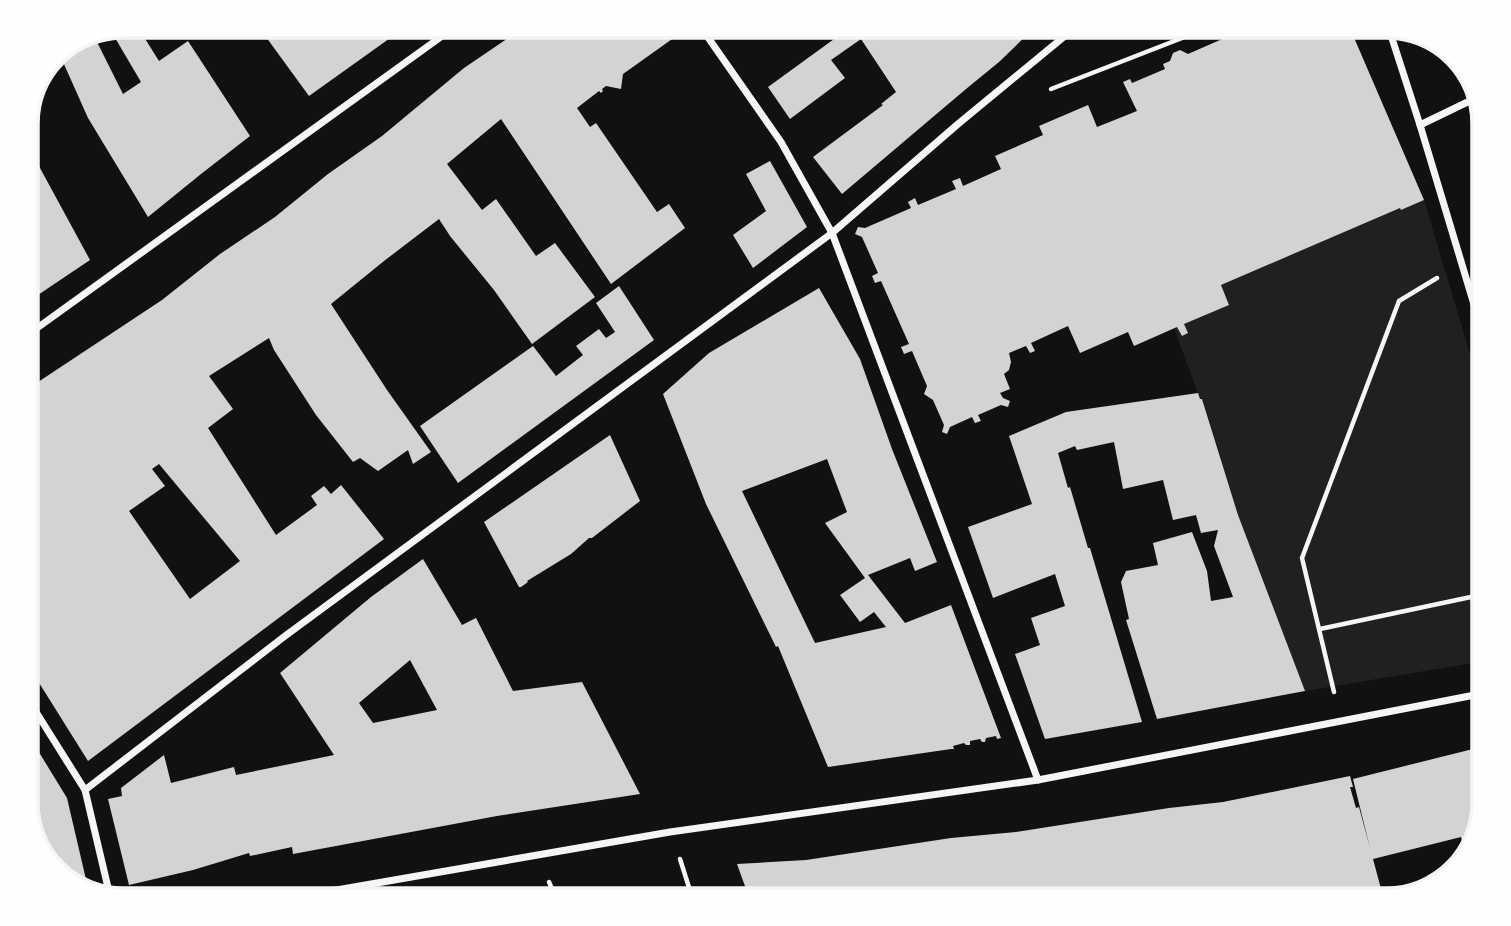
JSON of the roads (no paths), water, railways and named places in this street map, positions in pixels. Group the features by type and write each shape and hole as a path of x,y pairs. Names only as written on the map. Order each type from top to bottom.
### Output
{"street":[{"path":"39,327 439,38"},
{"path":"709,38 781,142 832,233 1038,780"},
{"path":"85,790 285,636 832,233 957,124 1062,38"},
{"path":"1392,38 1472,299"},
{"path":"1420,125 1469,101"},
{"path":"348,888 670,832 1038,780 1472,696"},
{"path":"39,717 85,790 108,886"}]}
